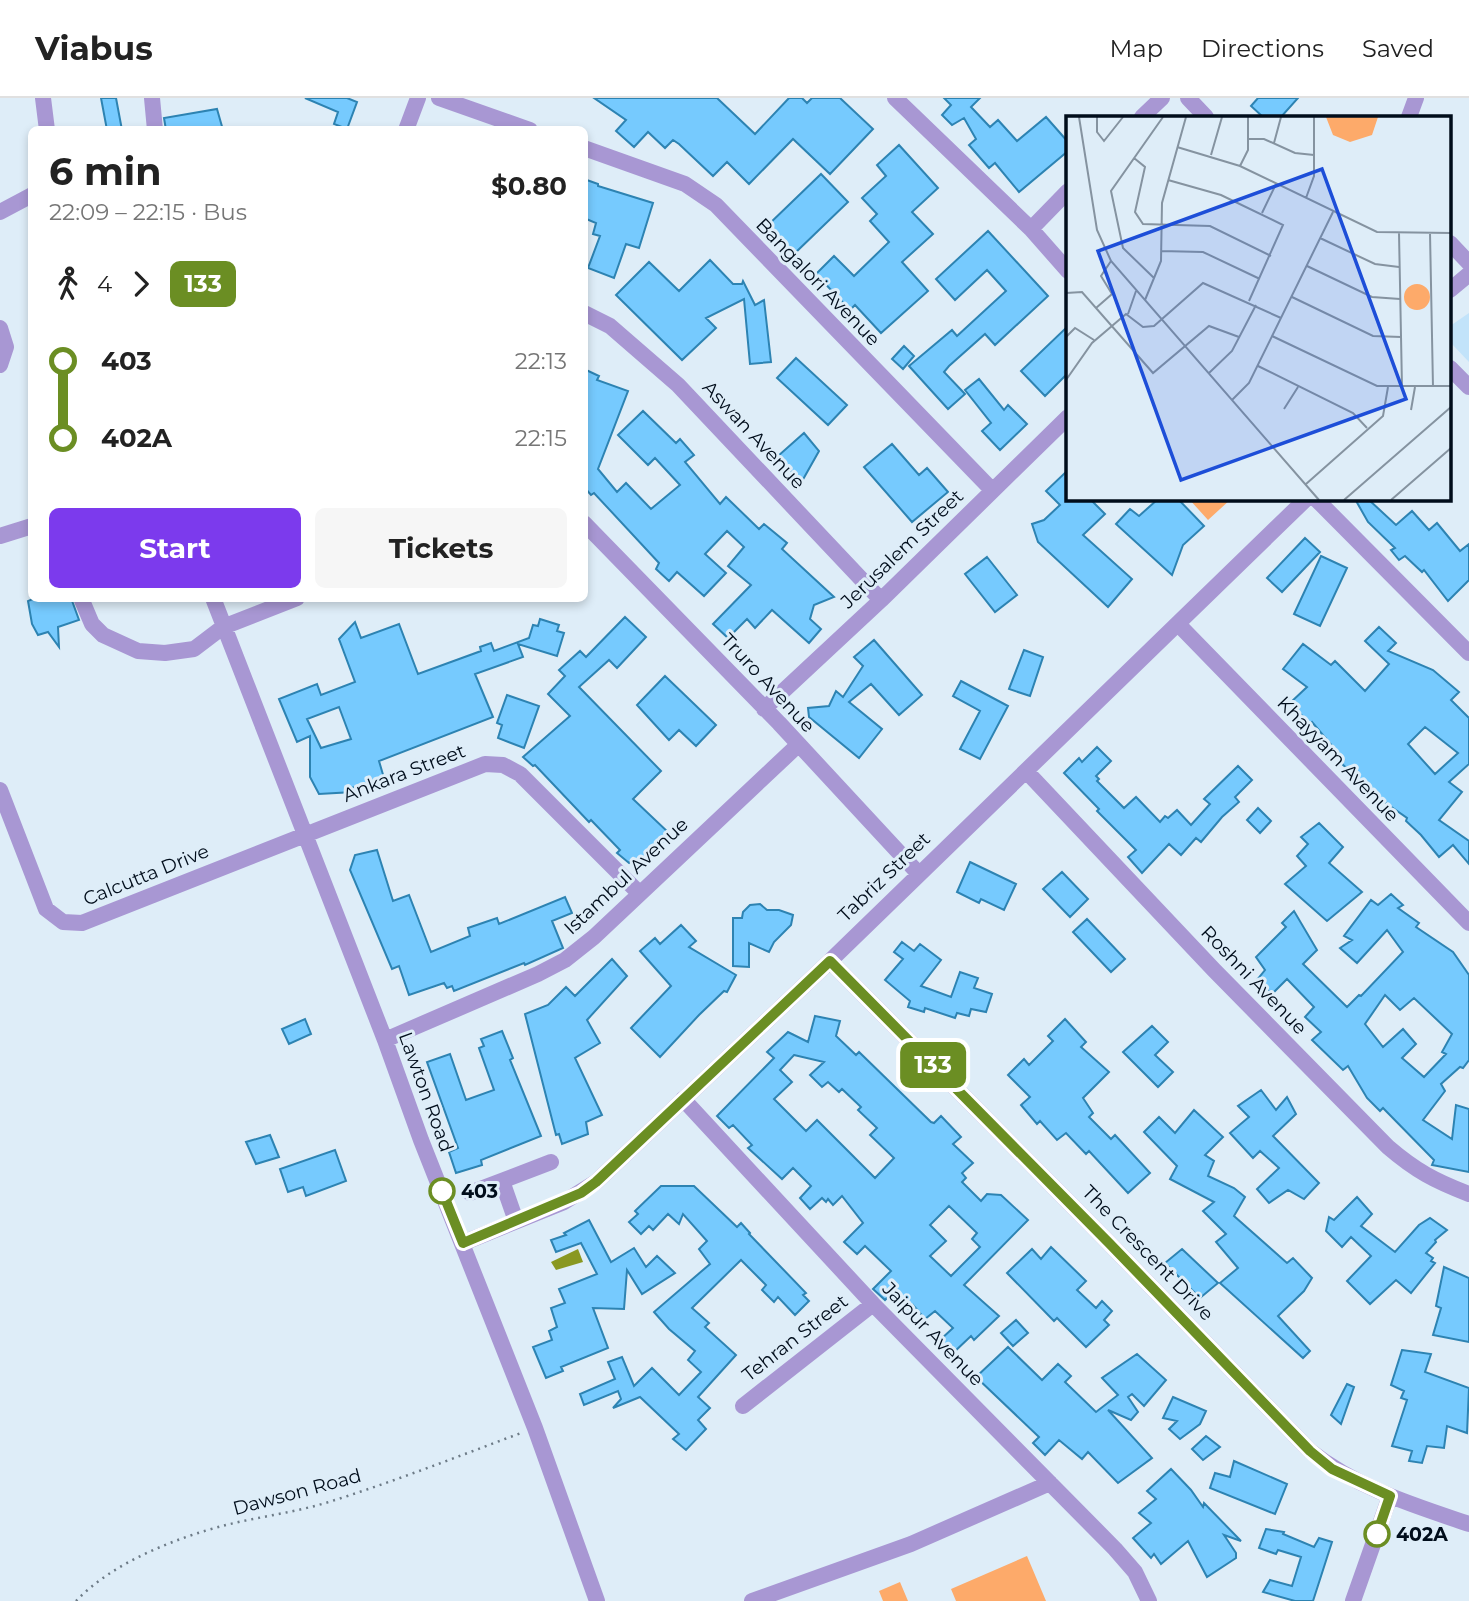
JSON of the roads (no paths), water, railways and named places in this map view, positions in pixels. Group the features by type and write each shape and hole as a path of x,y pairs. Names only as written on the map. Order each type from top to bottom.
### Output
{"street":[{"path":"43,98 46,126"},
{"path":"152,98 155,126"},
{"path":"408,126 418,98"},
{"path":"439,98 519,126"},
{"path":"895,98 1031,229 1066,269"},
{"path":"1143,116 1162,98"},
{"path":"1188,98 1205,116"},
{"path":"1409,116 1416,98"},
{"name":"Bangalori Avenue","path":"588,149 685,184 716,205 992,490"},
{"path":"1031,229 1066,193"},
{"path":"0,212 28,196"},
{"path":"1452,245 1469,263"},
{"path":"1452,288 1469,274"},
{"name":"Aswan Avenue","path":"588,315 610,326 678,384 881,600"},
{"path":"0,328 6,347 0,365"},
{"path":"1452,370 1469,387"},
{"name":"Jerusalem Street","path":"764,709 881,600 1066,419"},
{"name":"Tabriz Street","path":"463,1243 581,1193 596,1182 830,961 1306,500"},
{"path":"1317,500 1469,653"},
{"path":"0,536 28,527"},
{"name":"Truro Avenue","path":"588,527 918,873"},
{"path":"83,602 92,624 103,635 138,652 165,653 194,649 223,627 287,602"},
{"name":"Lawton Road","path":"214,602 535,1428 597,1601"},
{"name":"Khayyam Avenue","path":"1178,624 1469,923"},
{"name":"Istambul Avenue","path":"385,1040 565,960 594,937 798,746"},
{"name":"Ankara Street","path":"303,835 459,773 485,764 503,765 520,774 639,893"},
{"name":"Roshni Avenue","path":"1026,771 1214,970 1388,1147 1413,1168 1440,1183 1469,1194"},
{"name":"Calcutta Drive","path":"0,790 46,909 63,922 82,923 303,835"},
{"name":"The Crescent Drive","path":"830,961 1310,1451 1332,1469 1390,1496 1469,1524"},
{"name":"Jaipur Avenue","path":"683,1099 873,1304 1135,1572 1149,1601"},
{"path":"470,1193 551,1162"},
{"path":"502,1181 516,1221"},
{"name":"Tehran Street","path":"743,1406 873,1304"},
{"path":"752,1601 911,1545 1050,1483"},
{"path":"1353,1601 1390,1496"}],"place":[{"name":"403","path":"442,1191"},
{"name":"402A","path":"1377,1534"}]}
